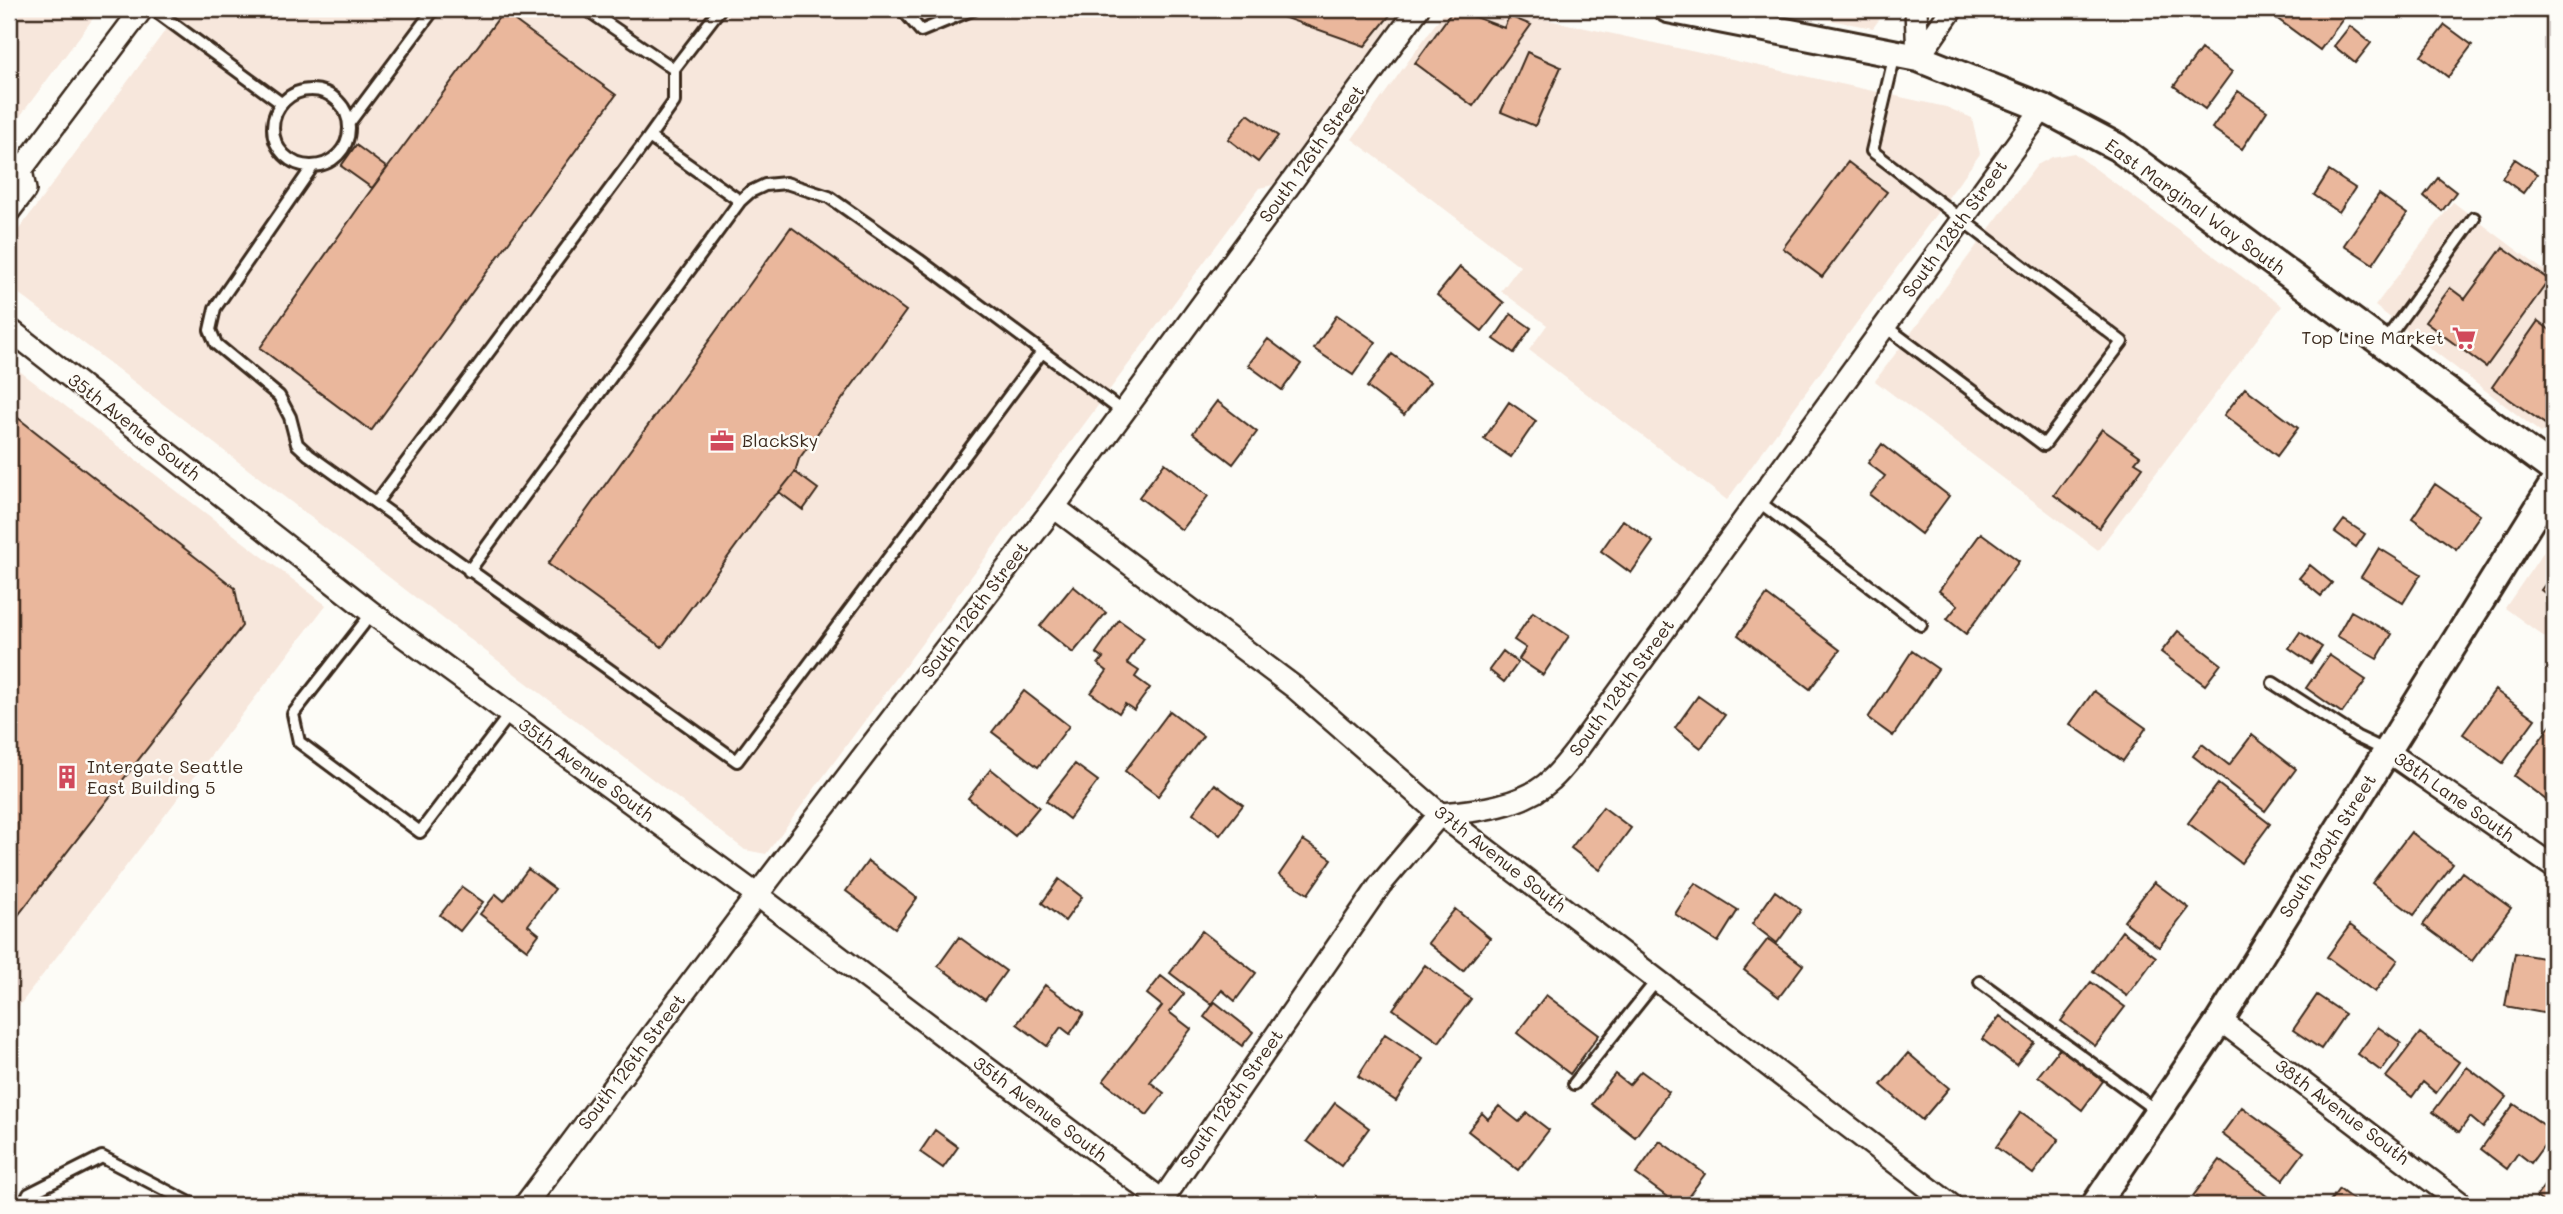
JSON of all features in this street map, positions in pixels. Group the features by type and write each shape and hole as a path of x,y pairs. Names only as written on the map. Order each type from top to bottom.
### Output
{"street":[{"path":"9,211 25,190 15,171 142,9"},
{"name":"South 126th Street","path":"525,1205 757,895 1054,507 1418,9"},
{"name":"East Marginal Way South","path":"1668,9 1906,56 2043,108 2117,147 2554,470"},
{"path":"1906,56 1916,9"},
{"path":"1906,56 1952,9"},
{"name":"South 128th Street","path":"1163,1204 1380,885 1440,814 1479,811 1518,800 1550,782 1577,750 2043,108"},
{"name":"35th Avenue South","path":"9,329 372,613 757,895 1163,1204"},
{"name":"South 130th Street","path":"2095,1205 2220,1020 2554,483"},
{"name":"37th Avenue South","path":"1054,507 1294,687 1440,814 1951,1205"},
{"name":"38th Lane South","path":"2387,751 2554,867"},
{"name":"38th Avenue South","path":"2220,1020 2463,1205"}],"lane":[{"path":"153,9 281,103"},
{"path":"349,123 434,9"},
{"path":"586,9 674,69"},
{"path":"376,503 674,102 674,69 720,9"},
{"path":"902,9 922,31 974,9"},
{"path":"1885,326 2044,445 2122,342 1872,151 1906,56"},
{"path":"315,89 338,100 349,123 349,135 336,157 325,164 313,166 300,165 280,151 272,127 281,103 303,90 315,89"},
{"path":"649,137 740,201"},
{"path":"313,166 215,308 210,320 212,337 222,351 279,396 290,417 297,444 469,571 737,761 1042,352"},
{"path":"469,571 740,201 750,192 765,185 786,183 829,197 1123,412"},
{"path":"2383,344 2474,218"},
{"path":"1758,501 1921,625"},
{"path":"372,613 293,714 299,742 420,831 509,715"},
{"path":"2273,683 2357,737 2387,751"},
{"path":"1574,1084 1657,980"},
{"path":"1980,982 2158,1112"},
{"path":"23,1205 29,1194 102,1157 194,1205"}],"shaded area":[{"path":"9,9 100,9 9,131"},
{"path":"181,9 1402,9 1273,185 1259,188 766,854 745,850 9,286 9,243"},
{"path":"1446,9 1499,9 1946,107 1972,118 1980,154 1727,500 1529,350 1547,325 1501,291 1520,266 1352,139"},
{"path":"1770,9 1887,9 1873,28"},
{"path":"2074,153 2282,306 2098,550 1875,381 2037,165 2052,157"},
{"path":"2453,202 2554,278 2554,425 2541,433 2375,306"},
{"name":"Intergate Seattle East Building 5","path":"9,363 326,605 9,1019"},
{"path":"2554,542 2554,644 2505,608 2542,554"}],"building":[{"path":"1260,9 1395,9 1365,46"},
{"path":"1454,9 1504,28 1509,16 1531,25 1473,106 1415,63"},
{"path":"2270,9 2335,9 2345,16 2320,50 2268,12"},
{"path":"503,12 616,95 371,431 260,348 366,197"},
{"path":"2445,25 2472,45 2448,77 2421,56"},
{"path":"2350,26 2371,43 2355,63 2334,46"},
{"path":"2201,49 2232,72 2205,109 2174,86"},
{"path":"1527,52 1561,67 1535,126 1501,112"},
{"path":"2238,91 2267,111 2242,149 2212,128"},
{"path":"1248,114 1278,136 1258,162 1228,139"},
{"path":"356,145 387,168 372,188 341,166"},
{"path":"2515,159 2537,174 2523,193 2502,178"},
{"path":"1848,162 1887,192 1822,277 1783,248"},
{"path":"2329,171 2355,188 2339,212 2314,195"},
{"path":"2438,178 2456,192 2442,211 2424,196"},
{"path":"2379,194 2407,214 2373,264 2344,245"},
{"path":"791,227 906,311 799,459 795,472 769,501 662,647 548,564"},
{"path":"2503,247 2549,280 2486,367 2425,322 2450,288 2465,299"},
{"path":"1460,267 1504,303 1482,331 1437,295"},
{"path":"1511,314 1531,328 1514,353 1494,339"},
{"path":"1337,315 1376,342 1353,375 1314,349"},
{"path":"2538,321 2554,333 2554,411 2545,424 2492,387"},
{"path":"1268,339 1301,364 1282,390 1248,365"},
{"path":"1392,354 1430,382 1404,415 1367,387"},
{"path":"2245,388 2298,428 2277,456 2224,415"},
{"path":"1217,401 1257,432 1233,464 1193,433"},
{"path":"1509,402 1536,421 1511,457 1484,439"},
{"name":"Intergate Seattle East Building 5","path":"9,411 235,588 242,626 9,927"},
{"path":"2102,429 2140,456 2135,462 2143,467 2099,528 2054,495"},
{"path":"1882,444 1949,496 1921,534 1870,495 1885,476 1868,463"},
{"path":"1165,463 1208,496 1182,530 1139,497"},
{"path":"795,472 818,489 803,510 779,492"},
{"path":"2435,484 2480,515 2456,549 2412,518"},
{"path":"1623,520 1653,542 1631,573 1601,551"},
{"path":"2344,520 2365,534 2356,547 2335,532"},
{"path":"1981,533 2019,561 1966,634 1947,619 1958,605 1939,591"},
{"path":"2379,548 2421,574 2403,603 2361,577"},
{"path":"2310,565 2332,583 2321,596 2299,578"},
{"path":"2554,572 2554,600 2541,590"},
{"path":"1073,586 1106,613 1073,653 1040,626"},
{"path":"1767,595 1840,650 1810,689 1738,635"},
{"path":"2351,611 2392,634 2377,659 2337,636"},
{"path":"1533,612 1569,636 1543,675 1519,659 1526,648 1514,640"},
{"path":"1119,620 1144,638 1127,663 1139,671 1135,677 1150,688 1134,710 1125,704 1119,713 1091,693 1107,671 1098,664 1103,658 1096,653"},
{"path":"2178,631 2221,664 2205,685 2161,652"},
{"path":"2300,632 2322,647 2311,663 2289,648"},
{"path":"1503,651 1518,663 1504,682 1489,670"},
{"path":"1912,651 1938,669 1893,736 1868,718"},
{"path":"2329,655 2366,680 2342,713 2306,688"},
{"path":"2495,690 2535,719 2503,763 2463,734"},
{"path":"1024,691 1069,726 1038,767 992,732"},
{"path":"2094,691 2146,728 2123,761 2070,724"},
{"path":"1698,696 1725,715 1701,748 1675,728"},
{"path":"1170,711 1203,736 1158,796 1125,771"},
{"path":"2552,723 2554,724 2554,806 2514,776"},
{"path":"2252,735 2296,769 2265,811 2193,756 2202,744 2229,765"},
{"path":"1075,764 1098,781 1069,819 1046,801"},
{"path":"991,769 1039,807 1015,836 968,798"},
{"path":"1215,784 1243,805 1220,835 1193,813"},
{"path":"2218,784 2270,824 2241,863 2188,823"},
{"path":"1603,807 1631,828 1600,870 1571,848"},
{"path":"2411,832 2453,864 2414,915 2372,883"},
{"path":"1303,840 1332,859 1308,894 1279,875"},
{"path":"868,861 917,898 895,928 846,891"},
{"path":"528,869 555,889 528,925 539,934 527,950 480,914 496,894 504,901"},
{"path":"2462,872 2511,908 2472,961 2423,925"},
{"path":"1059,879 1082,897 1065,921 1042,903"},
{"path":"2154,882 2189,908 2159,947 2124,921"},
{"path":"1695,883 1738,910 1718,942 1675,914"},
{"path":"462,887 483,902 460,931 440,915"},
{"path":"1775,891 1801,910 1777,943 1752,924"},
{"path":"1455,909 1490,938 1463,971 1428,943"},
{"path":"2350,925 2398,960 2375,992 2327,957"},
{"path":"1202,931 1256,973 1235,1001 1222,990 1211,1004 1170,973"},
{"path":"2122,931 2156,957 2127,996 2093,971"},
{"path":"959,937 1006,971 985,1000 938,966"},
{"path":"1768,939 1803,965 1779,997 1744,970"},
{"path":"2515,953 2554,960 2554,1015 2505,1006"},
{"path":"1425,965 1471,999 1439,1042 1393,1009"},
{"path":"1161,976 1184,994 1169,1012 1191,1029 1150,1082 1164,1093 1147,1115 1103,1081 1162,1006 1147,994"},
{"path":"2091,982 2125,1007 2095,1046 2061,1021"},
{"path":"1045,985 1084,1013 1070,1034 1061,1027 1047,1046 1017,1024"},
{"path":"1546,995 1599,1035 1570,1074 1517,1033"},
{"path":"2317,995 2345,1014 2321,1049 2293,1030"},
{"path":"1215,1002 1253,1032 1242,1046 1204,1017"},
{"path":"2000,1016 2034,1042 2016,1065 1982,1039"},
{"path":"2378,1027 2401,1043 2381,1071 2358,1054"},
{"path":"2420,1033 2459,1062 2436,1093 2423,1082 2412,1097 2386,1077"},
{"path":"1385,1034 1423,1059 1396,1101 1358,1076"},
{"path":"2060,1048 2103,1081 2082,1110 2038,1076"},
{"path":"1908,1053 1949,1088 1922,1120 1881,1085"},
{"path":"2467,1067 2506,1097 2483,1128 2470,1117 2459,1132 2433,1112"},
{"path":"1641,1071 1669,1092 1635,1137 1592,1104 1615,1074 1629,1085"},
{"path":"1335,1103 1369,1128 1341,1166 1307,1141"},
{"path":"2514,1104 2554,1132 2531,1163 2518,1153 2507,1169 2481,1149"},
{"path":"1499,1106 1519,1122 1527,1113 1549,1130 1518,1170 1468,1131 1482,1113 1488,1119"},
{"path":"2242,1107 2304,1152 2283,1180 2222,1134"},
{"path":"2021,1112 2059,1139 2033,1174 1996,1147"},
{"path":"935,1130 958,1147 943,1168 920,1152"},
{"path":"1660,1141 1705,1174 1682,1205 1678,1205 1636,1174"},
{"path":"2220,1160 2273,1201 2270,1205 2205,1205 2193,1196"},
{"path":"2554,1172 2554,1205 2547,1205 2536,1197"},
{"path":"2339,1189 2360,1205 2327,1205"}],"place":[{"name":"Top Line Market","path":"2464,338"},
{"name":"BlackSky","path":"722,441"},
{"name":"Intergate Seattle East Building 5","path":"67,777"}]}
